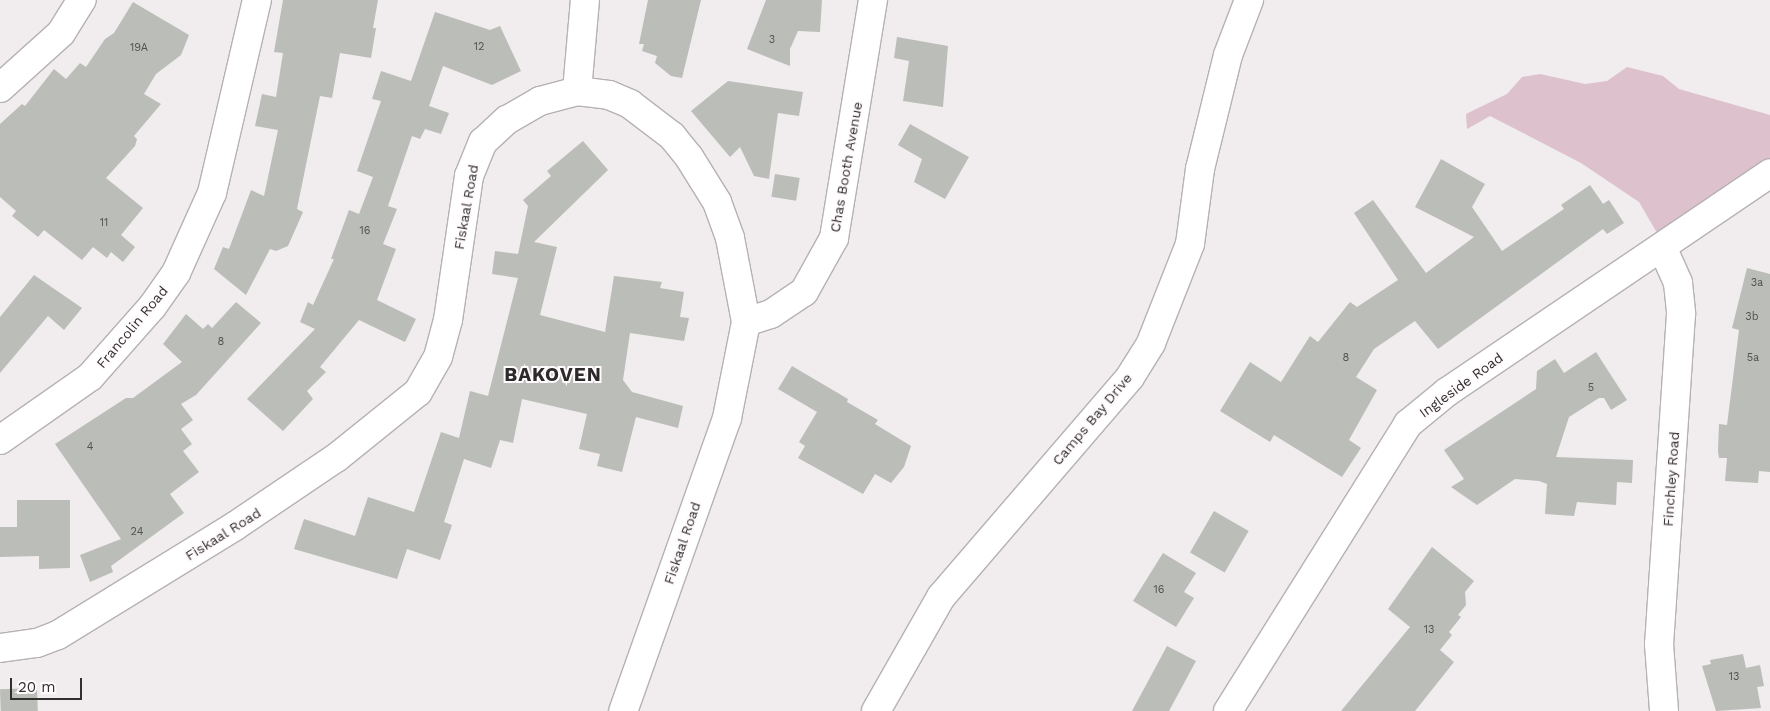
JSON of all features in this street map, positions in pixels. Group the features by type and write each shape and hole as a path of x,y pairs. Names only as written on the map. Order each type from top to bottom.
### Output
{"street":[{"path":"0,88 61,33 82,0"},
{"name":"Francolin Road","path":"0,440 90,377 152,307 176,273 212,194 257,0"},
{"path":"577,90 585,0"},
{"name":"Chas Booth Avenue","path":"746,322 771,314 804,292 834,238 872,0"},
{"name":"Camps Bay Drive","path":"876,711 942,597 1130,378 1150,343 1190,244 1200,169 1226,64 1249,0"},
{"name":"Fiskaal Road","path":"0,648 37,643 58,635 235,526 336,458 418,392 438,357 448,320 469,176 483,142 507,120 540,101 577,90 609,95 630,104 672,136 689,157 717,202 730,238 746,322 727,418 623,711"},
{"name":"Ingleside Road","path":"1228,711 1408,424 1447,392 1664,249 1770,173"},
{"name":"Finchley Road","path":"1664,249 1678,284 1681,314 1659,644 1664,711"}],"shaded area":[{"path":"1627,67 1663,76 1679,89 1770,115 1770,161 1660,238 1639,202 1581,163 1490,116 1467,129 1466,114 1507,94 1522,77 1540,74 1585,84 1607,81"}],"building":[{"path":"283,0 378,0 373,28 376,28 371,58 340,53 332,98 320,96 297,209 303,212 288,246 276,251 270,249 246,295 214,269 223,247 229,249 251,190 264,196 278,130 255,126 262,94 276,97 283,53 274,52"},
{"path":"648,0 701,0 682,78 671,76 655,63 657,56 642,51 644,44 639,44"},
{"path":"766,0 822,0 820,32 798,31 790,49 790,66 747,49"},
{"path":"133,2 189,35 181,55 156,74 144,94 161,104 134,136 137,139 135,146 106,178 143,208 121,235 135,247 123,262 111,252 107,258 93,247 82,260 44,230 38,237 12,216 16,211 0,197 0,124 22,104 25,106 54,69 66,79 80,63 86,67 105,39 114,33"},
{"path":"435,12 490,30 500,26 521,71 492,85 443,66 429,106 449,113 441,134 425,129 420,139 412,136 388,206 397,209 383,244 396,249 377,300 416,319 405,342 359,320 320,367 326,372 307,391 313,399 283,431 247,399 315,329 300,322 308,302 313,305 334,259 331,259 349,210 359,214 373,177 357,171 381,101 372,99 381,71 411,81"},
{"path":"897,37 948,46 943,107 903,101 909,61 894,58"},
{"path":"728,81 803,92 799,116 778,113 769,179 754,176 740,147 730,157 691,111"},
{"path":"910,124 969,157 945,199 914,182 922,159 898,145"},
{"path":"583,141 608,170 534,242 557,247 540,315 605,332 614,276 662,282 660,288 684,292 680,317 689,318 684,341 630,333 623,380 632,392 683,406 678,428 636,417 622,472 597,466 600,454 579,449 587,414 522,399 513,443 500,440 491,468 464,459 444,522 452,525 440,560 407,549 397,579 294,549 304,519 355,536 368,497 414,512 441,432 459,438 470,391 488,396 518,278 492,274 495,251 518,254 528,206 523,200 551,176 547,171"},
{"path":"1441,159 1485,184 1472,207 1502,251 1564,209 1561,205 1590,185 1603,204 1609,200 1624,223 1607,234 1603,229 1438,349 1415,321 1374,349 1356,377 1377,390 1349,440 1361,448 1342,477 1274,435 1270,442 1220,411 1250,362 1281,382 1310,336 1318,342 1350,302 1357,307 1398,280 1354,213 1373,200 1426,273 1474,237 1415,207"},
{"path":"775,174 800,178 796,201 771,197"},
{"path":"1747,268 1770,274 1770,472 1759,471 1758,483 1725,481 1727,458 1719,458 1718,451 1719,424 1727,425 1739,330 1732,328"},
{"path":"34,275 82,308 64,330 48,316 0,373 0,317"},
{"path":"236,302 261,323 196,395 181,404 193,420 181,429 192,444 183,451 199,472 170,494 184,513 111,566 113,572 90,582 80,555 121,539 55,444 126,398 133,398 182,362 163,344 186,314 203,329 208,324 212,328"},
{"path":"1596,352 1627,400 1611,410 1604,398 1599,398 1569,417 1556,457 1633,460 1632,483 1617,482 1616,505 1577,502 1574,516 1545,514 1547,484 1539,481 1515,479 1477,505 1451,487 1464,479 1444,450 1536,389 1537,371 1555,359 1564,373"},
{"path":"792,366 848,399 847,402 878,420 875,424 911,446 904,467 891,483 875,474 863,494 798,458 805,446 799,442 817,412 778,389"},
{"path":"17,500 70,500 70,568 39,569 39,556 0,557 0,527 17,527"},
{"path":"1214,511 1249,531 1225,573 1190,553"},
{"path":"1432,547 1474,581 1465,592 1466,605 1458,615 1461,617 1449,632 1452,635 1440,650 1454,662 1415,711 1341,711 1410,627 1388,609"},
{"path":"1163,553 1196,573 1184,592 1194,598 1176,627 1133,601"},
{"path":"1167,646 1196,661 1169,711 1132,711"},
{"path":"1743,654 1746,668 1760,665 1764,686 1757,687 1761,708 1716,711 1702,666 1711,664 1710,660"},
{"path":"37,688 38,711 1,711 0,689"}],"district":[{"name":"BAKOVEN","path":"553,375"}]}
